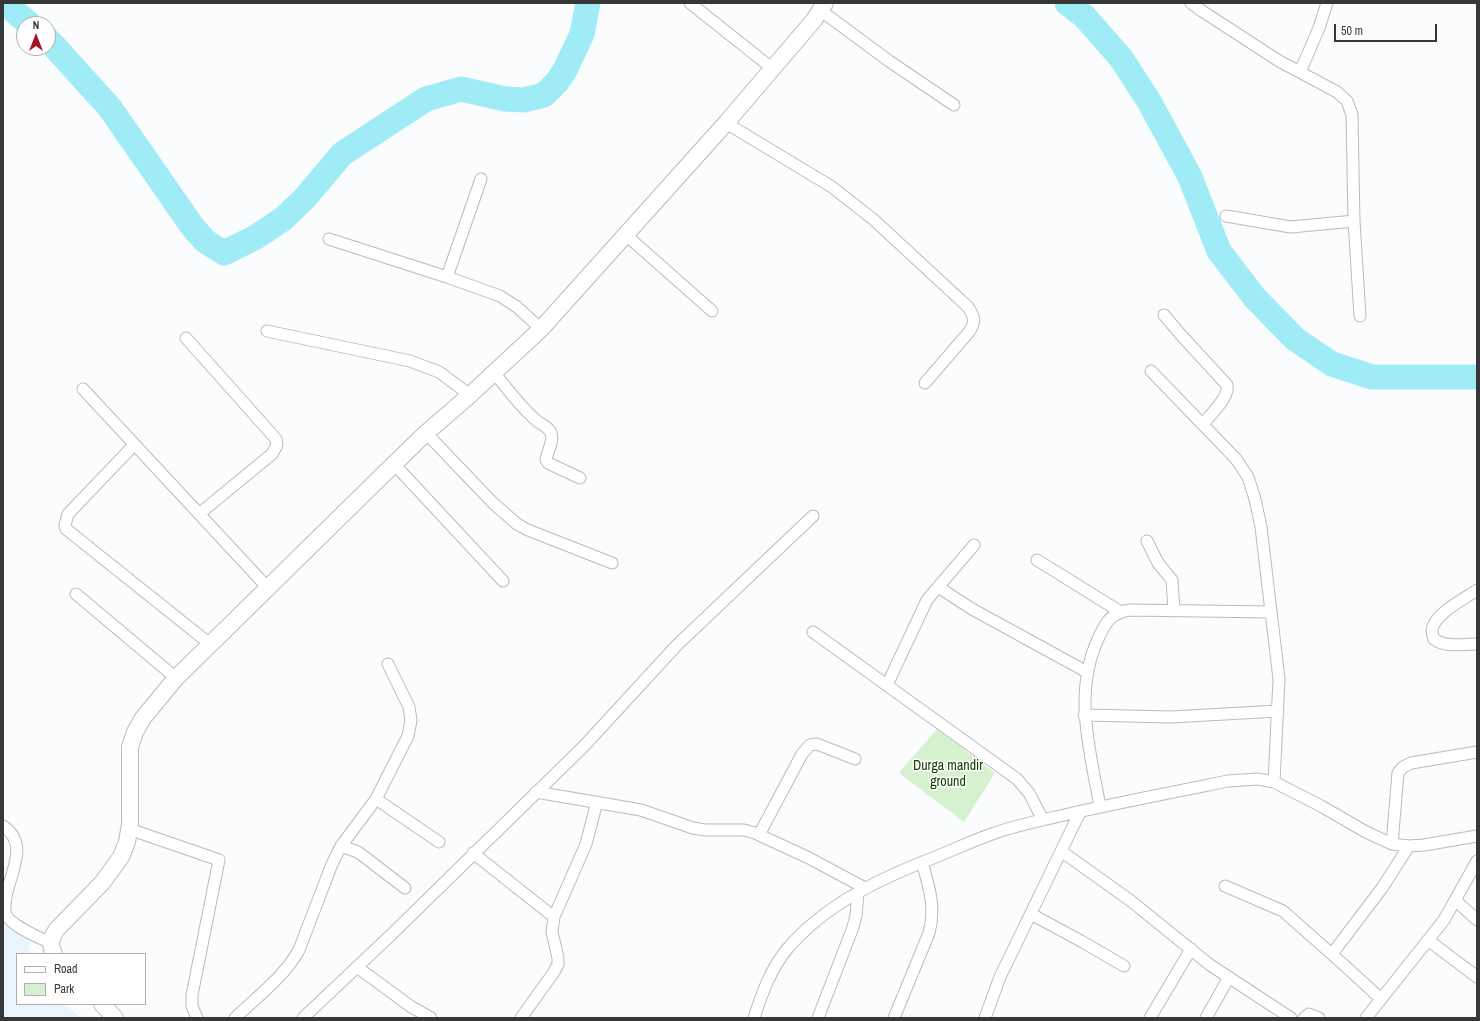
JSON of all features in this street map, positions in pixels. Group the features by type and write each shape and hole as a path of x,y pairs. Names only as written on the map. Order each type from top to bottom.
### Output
{"street":[{"path":"690,3 773,69"},
{"path":"1191,3 1279,61 1338,92 1347,101 1352,116 1354,221 1360,316"},
{"path":"1300,72 1319,28 1327,3"},
{"path":"3,826 10,831 16,842 17,855 5,901 4,913 12,923 52,948 57,929 102,883 121,857 127,842 129,829 130,747 135,732 143,718 176,678 394,464 541,329 726,123 814,20 823,7 889,61 954,105"},
{"path":"726,123 832,187 874,220 968,307 974,316 974,324 970,332 925,383"},
{"path":"447,277 481,179"},
{"path":"1226,216 1291,227 1354,221"},
{"path":"626,235 712,311"},
{"path":"329,239 447,277 500,296 517,306 541,329"},
{"path":"1164,315 1227,385 1228,390 1226,396 1203,424"},
{"path":"267,331 410,361 439,372 470,395"},
{"path":"186,338 276,439 277,445 272,454 199,514"},
{"path":"1151,370 1236,459 1248,477 1255,499 1261,527 1279,679 1274,782"},
{"path":"494,373 531,415 551,433 552,439 546,456 548,463 580,478"},
{"path":"83,389 268,588"},
{"path":"426,433 493,503 517,524 528,530 612,563"},
{"path":"134,444 68,514 65,525 66,530 210,644"},
{"path":"394,464 503,581"},
{"path":"304,1018 585,745 677,645 813,516"},
{"path":"1147,541 1158,563 1172,580 1174,611"},
{"path":"887,685 927,600 974,545"},
{"path":"1037,560 1119,611"},
{"path":"938,587 972,609 1087,672"},
{"path":"1477,590 1436,619 1432,630 1434,639 1440,644 1477,644"},
{"path":"76,594 176,678"},
{"path":"1100,807 1084,715 1087,672 1090,660 1105,624 1111,616 1119,611 1130,610 1271,612"},
{"path":"813,632 1017,779 1029,793 1043,820"},
{"path":"234,1018 293,962 332,864 341,846 376,799 408,736 411,720 409,707 388,664"},
{"path":"1084,715 1171,717 1278,711"},
{"path":"759,835 802,754 810,745 817,744 855,759"},
{"path":"1392,844 1398,773 1403,767 1411,763 1477,752"},
{"path":"754,1018 764,987 788,948 805,931 837,906 862,890 922,862 992,834 1043,820 1228,781 1258,779 1274,782 1321,806 1366,832 1392,844 1409,846 1477,836"},
{"path":"536,792 641,810 693,828 705,830 744,830 759,835 809,858 862,890"},
{"path":"376,799 439,842"},
{"path":"521,1018 554,972 558,964 552,932 554,917 586,844 597,802"},
{"path":"985,1018 1000,977 1080,812"},
{"path":"129,829 219,860 192,995 192,1006 197,1018"},
{"path":"341,846 358,852 405,888"},
{"path":"1332,954 1382,888 1409,846"},
{"path":"1061,851 1131,901 1210,965 1291,1018"},
{"path":"473,853 554,917"},
{"path":"1366,1018 1444,920 1477,861"},
{"path":"894,1018 929,933 932,920 931,896 922,862"},
{"path":"1225,886 1283,911 1381,999"},
{"path":"818,1018 852,930 862,890"},
{"path":"1455,900 1477,920"},
{"path":"1031,914 1124,966"},
{"path":"1428,940 1477,977"},
{"path":"1150,1018 1191,949"},
{"path":"357,967 410,1006 431,1018"},
{"path":"1206,1018 1229,977"},
{"path":"103,1005 116,1018"},
{"path":"1304,1018 1309,1014 1319,1018"}],"shaded area":[{"path":"3,925 31,937 28,953 16,953 16,1005 64,1005 82,1018 3,1018"}],"green space":[{"name":"Durga mandir ground","path":"937,729 995,773 964,822 899,773"}],"waterway":[{"path":"5,3 20,16"},
{"path":"56,48 110,108 192,226 205,241 224,253 256,237 283,219 305,198 342,154 426,99 461,89 505,99 524,100 544,95 557,82 565,70 582,34 588,3"},
{"path":"1067,3 1084,16 1121,58 1150,103 1190,177 1219,251 1255,298 1295,339 1332,364 1372,377 1477,377"}]}
